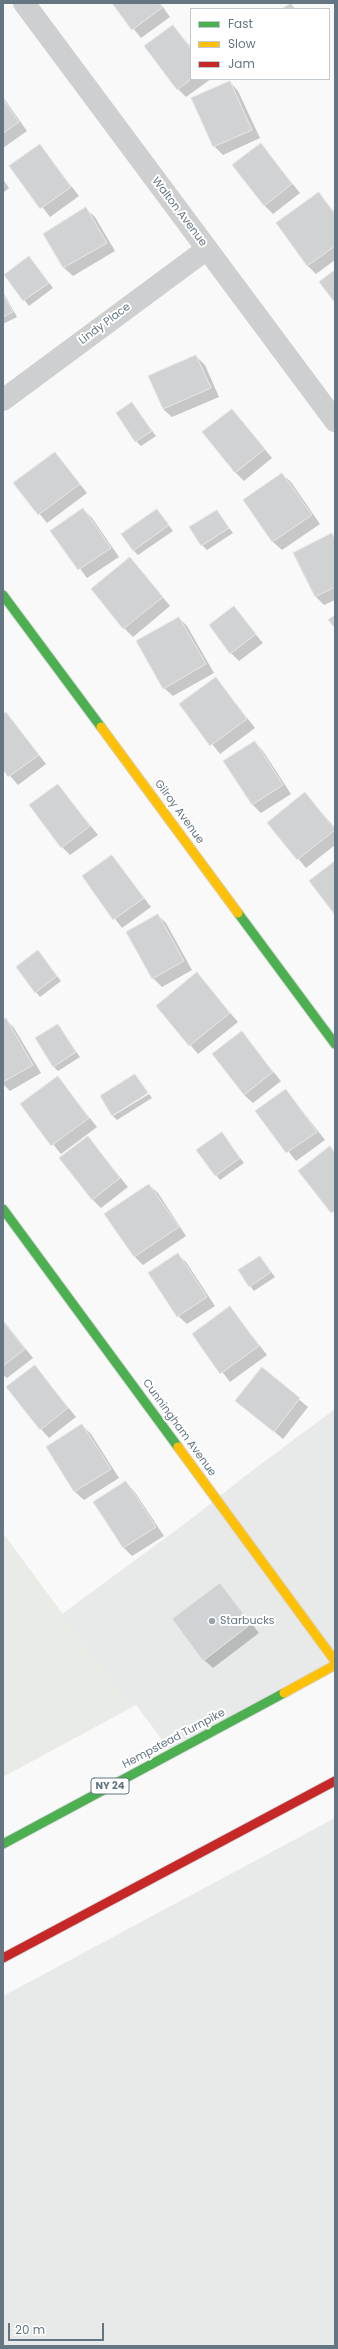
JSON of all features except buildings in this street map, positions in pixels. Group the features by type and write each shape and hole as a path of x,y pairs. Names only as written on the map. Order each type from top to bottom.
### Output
{"street":[{"name":"Walton Avenue","path":"24,3 335,421"},
{"name":"Lindy Place","path":"3,400 207,249"},
{"name":"Gilroy Avenue","path":"3,595 335,1044"},
{"name":"Cunningham Avenue","path":"3,1209 335,1661"},
{"name":"Hempstead Turnpike","path":"3,1844 335,1665"},
{"path":"3,1958 335,1781"}],"shaded area":[{"path":"335,1409 335,1665 172,1753 136,1705 129,1704 62,1614 195,1516 245,1476"},
{"path":"3,1533 129,1704 136,1705 3,1777"},
{"path":"335,1818 335,2346 3,2346 3,1996"}],"traffic: fast":[{"path":"3,595 101,727"},
{"path":"238,913 335,1044"},
{"path":"3,1209 178,1447"},
{"path":"3,1844 284,1693"}],"traffic: slow":[{"path":"101,727 238,913"},
{"path":"178,1447 335,1661"},
{"path":"284,1693 335,1665"}],"traffic: jam":[{"path":"3,1958 335,1781"}],"place":[{"name":"Starbucks","path":"212,1621"}]}
